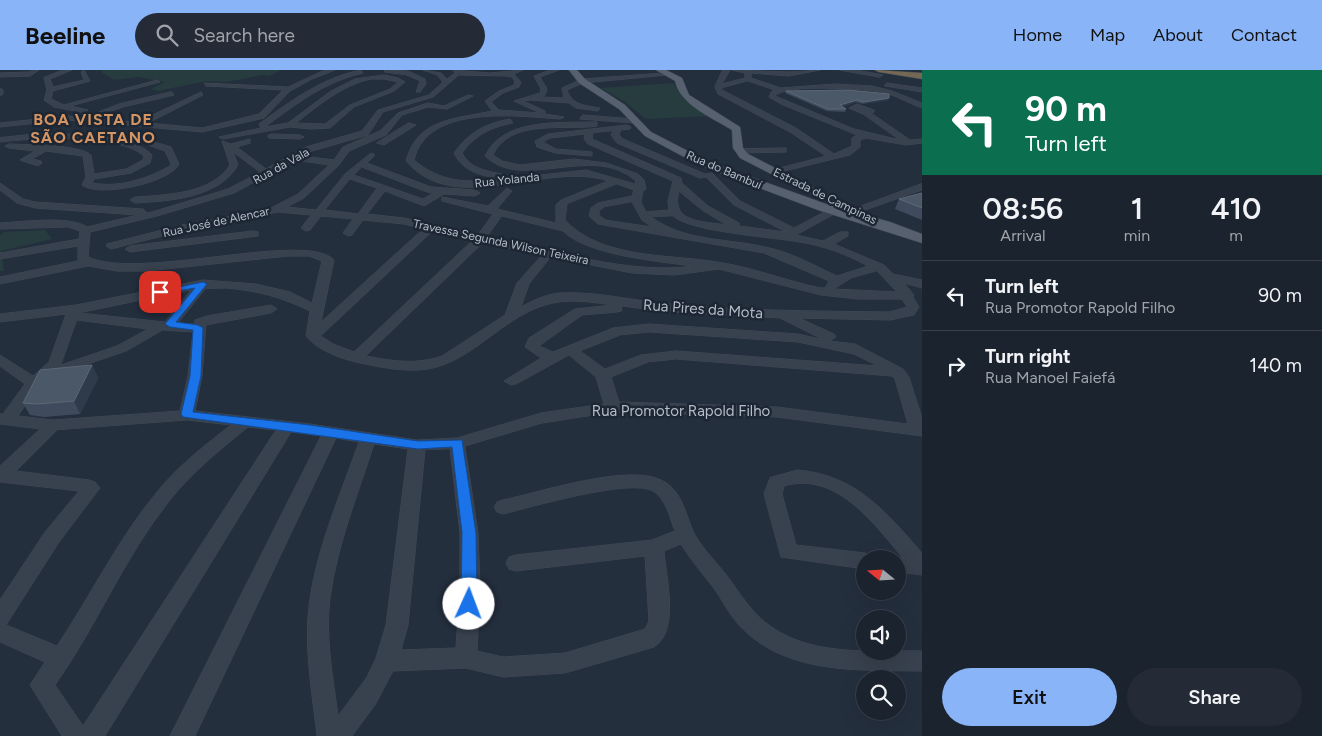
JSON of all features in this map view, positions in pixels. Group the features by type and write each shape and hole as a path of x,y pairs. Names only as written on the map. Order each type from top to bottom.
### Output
{"highway":[{"path":"895,70 920,75"},
{"path":"879,73 920,75"}],"main road":[{"name":"Rua do Bambuí","path":"573,70 582,82 625,110 635,123 660,141 726,173 897,230"},
{"path":"662,72 679,80 681,90 689,99 737,128 739,147"},
{"name":"Estrada de Campinas","path":"739,147 748,159 775,172 844,212"},
{"path":"897,230 922,239"}],"street":[{"path":"47,104 50,90 47,79 55,72 69,70"},
{"path":"0,125 67,118 202,130 260,116 267,112 277,98 290,89 332,70"},
{"path":"426,70 439,74 447,83"},
{"path":"476,73 488,70"},
{"path":"508,75 520,70"},
{"path":"556,70 537,76 544,89 543,94 517,100 550,117 593,126 618,128 635,123"},
{"path":"727,70 723,72 718,87 720,93 794,130 833,157"},
{"path":"735,70 781,90"},
{"path":"718,87 748,76 789,74 815,70"},
{"path":"843,70 879,73"},
{"path":"257,130 300,98 343,75 382,71 408,73 423,80 423,84 418,91"},
{"path":"0,75 34,72"},
{"path":"50,90 87,81 84,72"},
{"path":"457,72 514,76 518,82 517,86 501,92 487,102 497,112"},
{"name":"Rua da Vala","path":"85,230 154,214 231,191 314,148 363,134 380,111 429,97 447,83 457,72"},
{"path":"568,101 564,89 582,82 662,72"},
{"path":"217,138 290,125 319,127 333,124 352,106 392,90 402,82 385,78 356,80 323,98 290,125"},
{"path":"92,90 134,80"},
{"path":"57,107 157,82"},
{"path":"922,90 863,83 781,90 773,93 772,97 777,101 866,136 910,142 922,141"},
{"path":"206,84 290,89"},
{"path":"828,86 880,91 922,106"},
{"path":"147,121 201,94 185,93"},
{"path":"100,113 122,105 172,94"},
{"name":"Rua José de Alencar","path":"254,234 139,249 111,246 182,228 278,210 301,196 336,163 346,149 383,133 400,114 428,105 445,108 470,96"},
{"path":"47,104 62,97"},
{"path":"525,98 574,102 582,108 625,110"},
{"path":"47,104 147,121 168,128"},
{"path":"418,109 445,114"},
{"name":"Rua Yolanda","path":"550,117 497,112 436,125 424,135 412,153 410,161 414,166 433,178 468,184 491,184 520,179 584,173 616,181 638,194"},
{"path":"865,112 922,152"},
{"path":"0,119 28,113"},
{"path":"520,179 478,171 467,166 460,159 458,153 464,143 494,123 550,117"},
{"path":"635,123 524,128 505,137 494,146 489,156 502,164 517,168 541,168 576,162 611,166 637,176 640,180 637,206 644,215 666,233"},
{"path":"593,126 588,139 591,142 677,182 705,208 748,231"},
{"path":"593,126 548,136 538,141 540,144 555,151 623,156"},
{"path":"306,228 348,176 361,164 366,154 410,127 424,135"},
{"path":"618,128 615,135 620,141 706,176 730,200 789,236"},
{"path":"202,130 261,167 265,174"},
{"path":"0,140 45,135 66,135 139,147 148,155 147,161 128,171 89,181"},
{"path":"135,200 162,199 200,190 223,180 229,175 234,165 226,150 230,146 267,136 300,137"},
{"path":"775,172 853,150 856,147 856,138 866,136"},
{"path":"0,145 85,153 89,181 95,187 116,186 147,179 173,168 175,164 168,149 150,143"},
{"path":"739,147 783,150"},
{"path":"38,163 24,160 46,148"},
{"path":"294,157 336,163"},
{"path":"361,164 438,194 494,211 565,228"},
{"path":"677,182 726,173"},
{"path":"348,176 381,186 424,203 438,194 507,191 494,211 481,240 356,358"},
{"path":"616,181 561,203 558,212 565,228 575,236 599,246 631,254 717,266 826,291 908,296"},
{"path":"675,213 672,207 677,182"},
{"path":"0,186 20,201 35,205 154,214"},
{"path":"348,233 359,216 381,190 381,186"},
{"path":"748,272 767,250 789,236 844,212 922,187"},
{"path":"638,194 601,205 594,210 594,216 602,222 767,250 836,280"},
{"name":"Travessa Segunda Wilson Teixeira","path":"278,210 404,221 548,254 654,273 717,266"},
{"path":"644,215 675,213 692,221 789,236 823,245 862,258 880,267 908,296"},
{"path":"0,226 74,225 85,230 82,242 82,259 85,263"},
{"path":"313,336 431,227"},
{"path":"823,245 844,234"},
{"path":"0,256 82,242"},
{"path":"0,281 62,270 85,263 108,268 144,268 306,252 316,254 328,260 316,308 313,336"},
{"path":"511,317 523,283 548,254"},
{"path":"826,291 836,280 880,267"},
{"path":"891,277 922,284"},
{"path":"0,318 74,313 203,284 255,286 278,292 316,308"},
{"path":"0,359 39,379 138,340 165,325 203,284"},
{"name":"Rua Pires da Mota","path":"313,336 328,347 356,358 396,366 433,364 447,359 511,317 538,303 559,297 780,314 890,316 910,312 913,308 908,296"},
{"path":"554,356 535,350 532,347 534,341 579,312 644,305"},
{"path":"74,313 123,323 200,325 271,309"},
{"path":"4,420 59,356 74,313"},
{"path":"780,314 898,372 905,383 921,432"},
{"path":"187,414 196,376 200,325"},
{"path":"511,381 554,356 618,331 649,328 798,338 858,351"},
{"path":"571,350 603,375 613,407"},
{"path":"603,375 646,358 676,354 898,372"},
{"name":"Rua Promotor Rapold Filho","path":"4,420 53,425 187,414 418,445 457,443 541,418 613,407 777,412 921,432"},
{"path":"76,736 41,685 81,629 128,545 155,506 198,460 246,421"},
{"path":"1,476 53,425"},
{"path":"91,736 286,426"},
{"path":"182,736 331,432"},
{"path":"329,736 319,645 320,599 330,556 368,438"},
{"path":"457,443 469,533 470,586 466,658"},
{"path":"336,736 376,686 388,661 397,625 418,445"},
{"path":"856,560 788,552 773,494 776,482 788,476 808,475 827,479 844,488 866,505 922,567"},
{"path":"0,618 52,537 91,488 88,486 1,476"},
{"path":"503,507 611,484 649,482 669,493 686,534 748,620 769,637 810,655 837,659 922,661"},
{"path":"516,563 654,547 686,534"},
{"path":"388,661 466,658 503,667 565,662 646,640 653,636 660,621 654,547"},
{"path":"906,565 922,567"},
{"path":"0,632 61,658"}],"green space":[{"path":"102,70 281,70 269,76 262,75 227,82 207,81 158,91 151,89 165,82 138,77 114,80 102,73"},
{"path":"673,83 684,99 711,116 646,119 625,102 601,88"},
{"path":"45,230 52,239 1,251 4,271 0,271 0,235 4,232"}],"building":[{"path":"848,90 889,94 889,98 864,102 857,100 840,105 846,109 828,109 786,91"},
{"path":"922,193 922,208 899,199"},
{"path":"92,365 74,401 37,404 23,403 40,370"}],"district":[{"name":"BOA VISTA DE SÃO CAETANO","path":"93,128"}],"route":[{"path":"160,292 203,284 170,324 198,328 196,376 187,414 215,416 418,445 457,443 469,533 469,604"}]}
